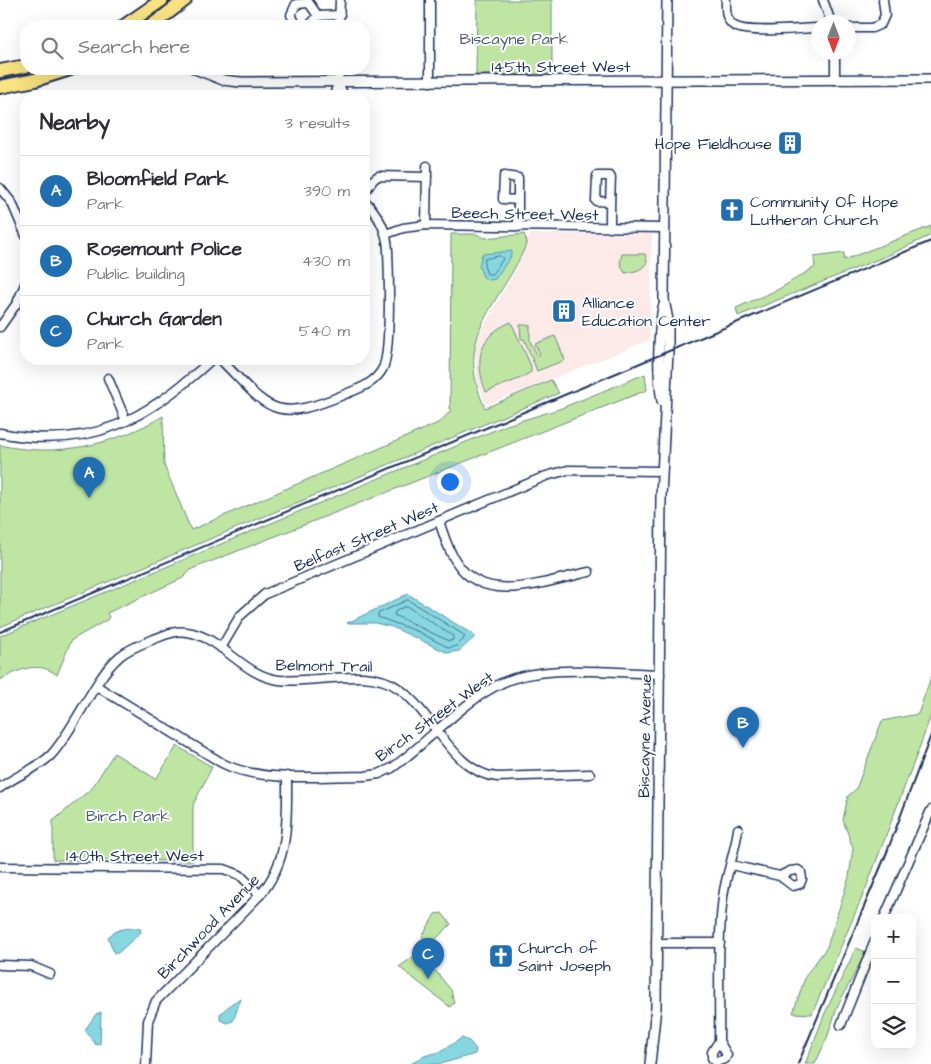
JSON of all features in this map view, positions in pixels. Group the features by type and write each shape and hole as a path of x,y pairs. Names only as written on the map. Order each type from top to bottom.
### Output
{"highway":[{"path":"134,20 162,0"},
{"path":"160,20 185,0"},
{"path":"0,71 20,67"},
{"path":"0,86 35,80 51,75"}],"street":[{"path":"340,0 340,20"},
{"path":"430,0 430,82"},
{"name":"Biscayne Avenue","path":"650,1064 656,1007 663,408 667,387 668,352 668,320 664,300 668,0"},
{"path":"726,0 727,17 732,25 741,29 811,28"},
{"path":"823,0 829,15"},
{"path":"856,28 872,28 881,24 886,15 883,0"},
{"path":"294,20 291,15 296,4 309,3 318,16"},
{"path":"143,14 148,20"},
{"path":"314,20 318,16 340,16"},
{"path":"835,60 835,80"},
{"name":"145th Street West","path":"210,75 223,80 240,82 931,79"},
{"path":"336,90 339,75"},
{"path":"338,82 341,90"},
{"path":"426,225 427,166"},
{"path":"370,183 378,176 427,177"},
{"path":"0,188 20,217"},
{"path":"518,200 518,227"},
{"path":"610,202 610,228"},
{"path":"226,365 253,394 269,405 285,410 312,408 368,384 380,373 386,358 388,258 386,234 377,215 370,207"},
{"name":"Beech Street West","path":"386,234 403,228 426,225 665,228"},
{"path":"0,327 20,296"},
{"path":"0,433 24,437 65,436 95,432 126,421 166,400 205,365"},
{"path":"108,378 126,421"},
{"name":"Belfast Street West","path":"221,648 240,616 259,598 560,471 662,471"},
{"path":"439,521 456,562 466,574 481,584 505,588 589,572"},
{"name":"Belmont Trail","path":"0,788 36,767 48,757 98,687 108,669 121,656 138,646 168,633 183,632 196,634 221,648 256,673 268,678 286,681 370,678 384,681 402,691 467,765 477,772 490,776 590,774"},
{"name":"Birch Street West","path":"98,687 230,768 256,775 364,776 386,772 484,692 518,676 544,672 660,674"},
{"name":"Birchwood Avenue","path":"146,1064 148,1021 156,1001 260,895 274,876 283,854 286,832 288,776"},
{"path":"886,914 931,810"},
{"path":"719,1041 720,943 723,897 738,829"},
{"path":"731,865 780,876"},
{"name":"140th Street West","path":"0,867 224,869 240,875 260,895"},
{"path":"656,943 720,943"},
{"path":"841,1025 871,950"},
{"path":"0,965 31,966 50,974"}],"shaded area":[{"path":"530,234 652,234 650,340 486,405 477,382 475,349 478,336 517,267"}],"green space":[{"name":"Biscayne Park","path":"477,0 552,0 552,74 476,75"},
{"path":"931,226 931,235 891,254 738,316 736,308 779,289 815,267 814,257 844,253 844,260"},
{"path":"451,234 476,234 485,238 524,234 527,242 517,264 484,320 477,339 474,359 476,382 485,408 551,380 559,393 0,627 0,445 42,450 84,446 125,435 163,416 164,465 191,530 438,423 450,412"},
{"path":"622,254 645,254 647,261 641,269 625,273 620,263"},
{"path":"511,322 531,366 531,372 486,392 480,370 482,350 491,334"},
{"path":"520,325 530,325 530,341 538,356 540,354 535,344 555,336 565,360 537,371 524,339 521,339"},
{"path":"645,374 647,390 192,569 183,578 107,613 109,617 107,620 71,641 57,675 50,670 36,667 21,670 0,680 0,636 507,425 559,409"},
{"path":"931,677 931,715 866,888 812,1014 793,1013 806,975 827,947 849,877 853,848 843,820 848,796 856,789 882,721 918,714"},
{"name":"Birch Park","path":"177,746 212,767 193,805 193,861 53,860 53,821 92,788 114,753 156,779"},
{"path":"442,913 451,924 431,944 422,937 435,914"},
{"path":"856,948 866,952 838,1005 827,1038 815,1064 805,1064 825,1013"},
{"path":"420,952 451,990 454,1003 450,1007 399,967"}],"water":[{"path":"512,251 510,258 495,279 490,280 483,277 479,266 482,254"},
{"path":"408,594 475,637 459,651 448,653 392,627 375,623 347,623"},
{"path":"140,928 141,932 118,953 114,953 108,937 123,929"},
{"path":"241,999 233,1021 227,1023 220,1020 220,1014 232,1003"},
{"path":"101,1012 100,1044 96,1045 85,1030 96,1014"},
{"path":"462,1038 469,1041 476,1049 475,1054 440,1064 411,1064 424,1056 440,1052"}],"railway":[{"path":"0,632 931,241"},
{"path":"798,1064 887,852 931,735"}],"place":[{"name":"Hope Fieldhouse","path":"790,143"},
{"name":"Community Of Hope Lutheran Church","path":"732,210"},
{"name":"Alliance Education Center","path":"564,311"},
{"name":"Bloomfield Park","path":"89,498"},
{"name":"Rosemount Police","path":"743,748"},
{"name":"Church of Saint Joseph","path":"501,956"},
{"name":"Church Garden","path":"428,979"}]}
